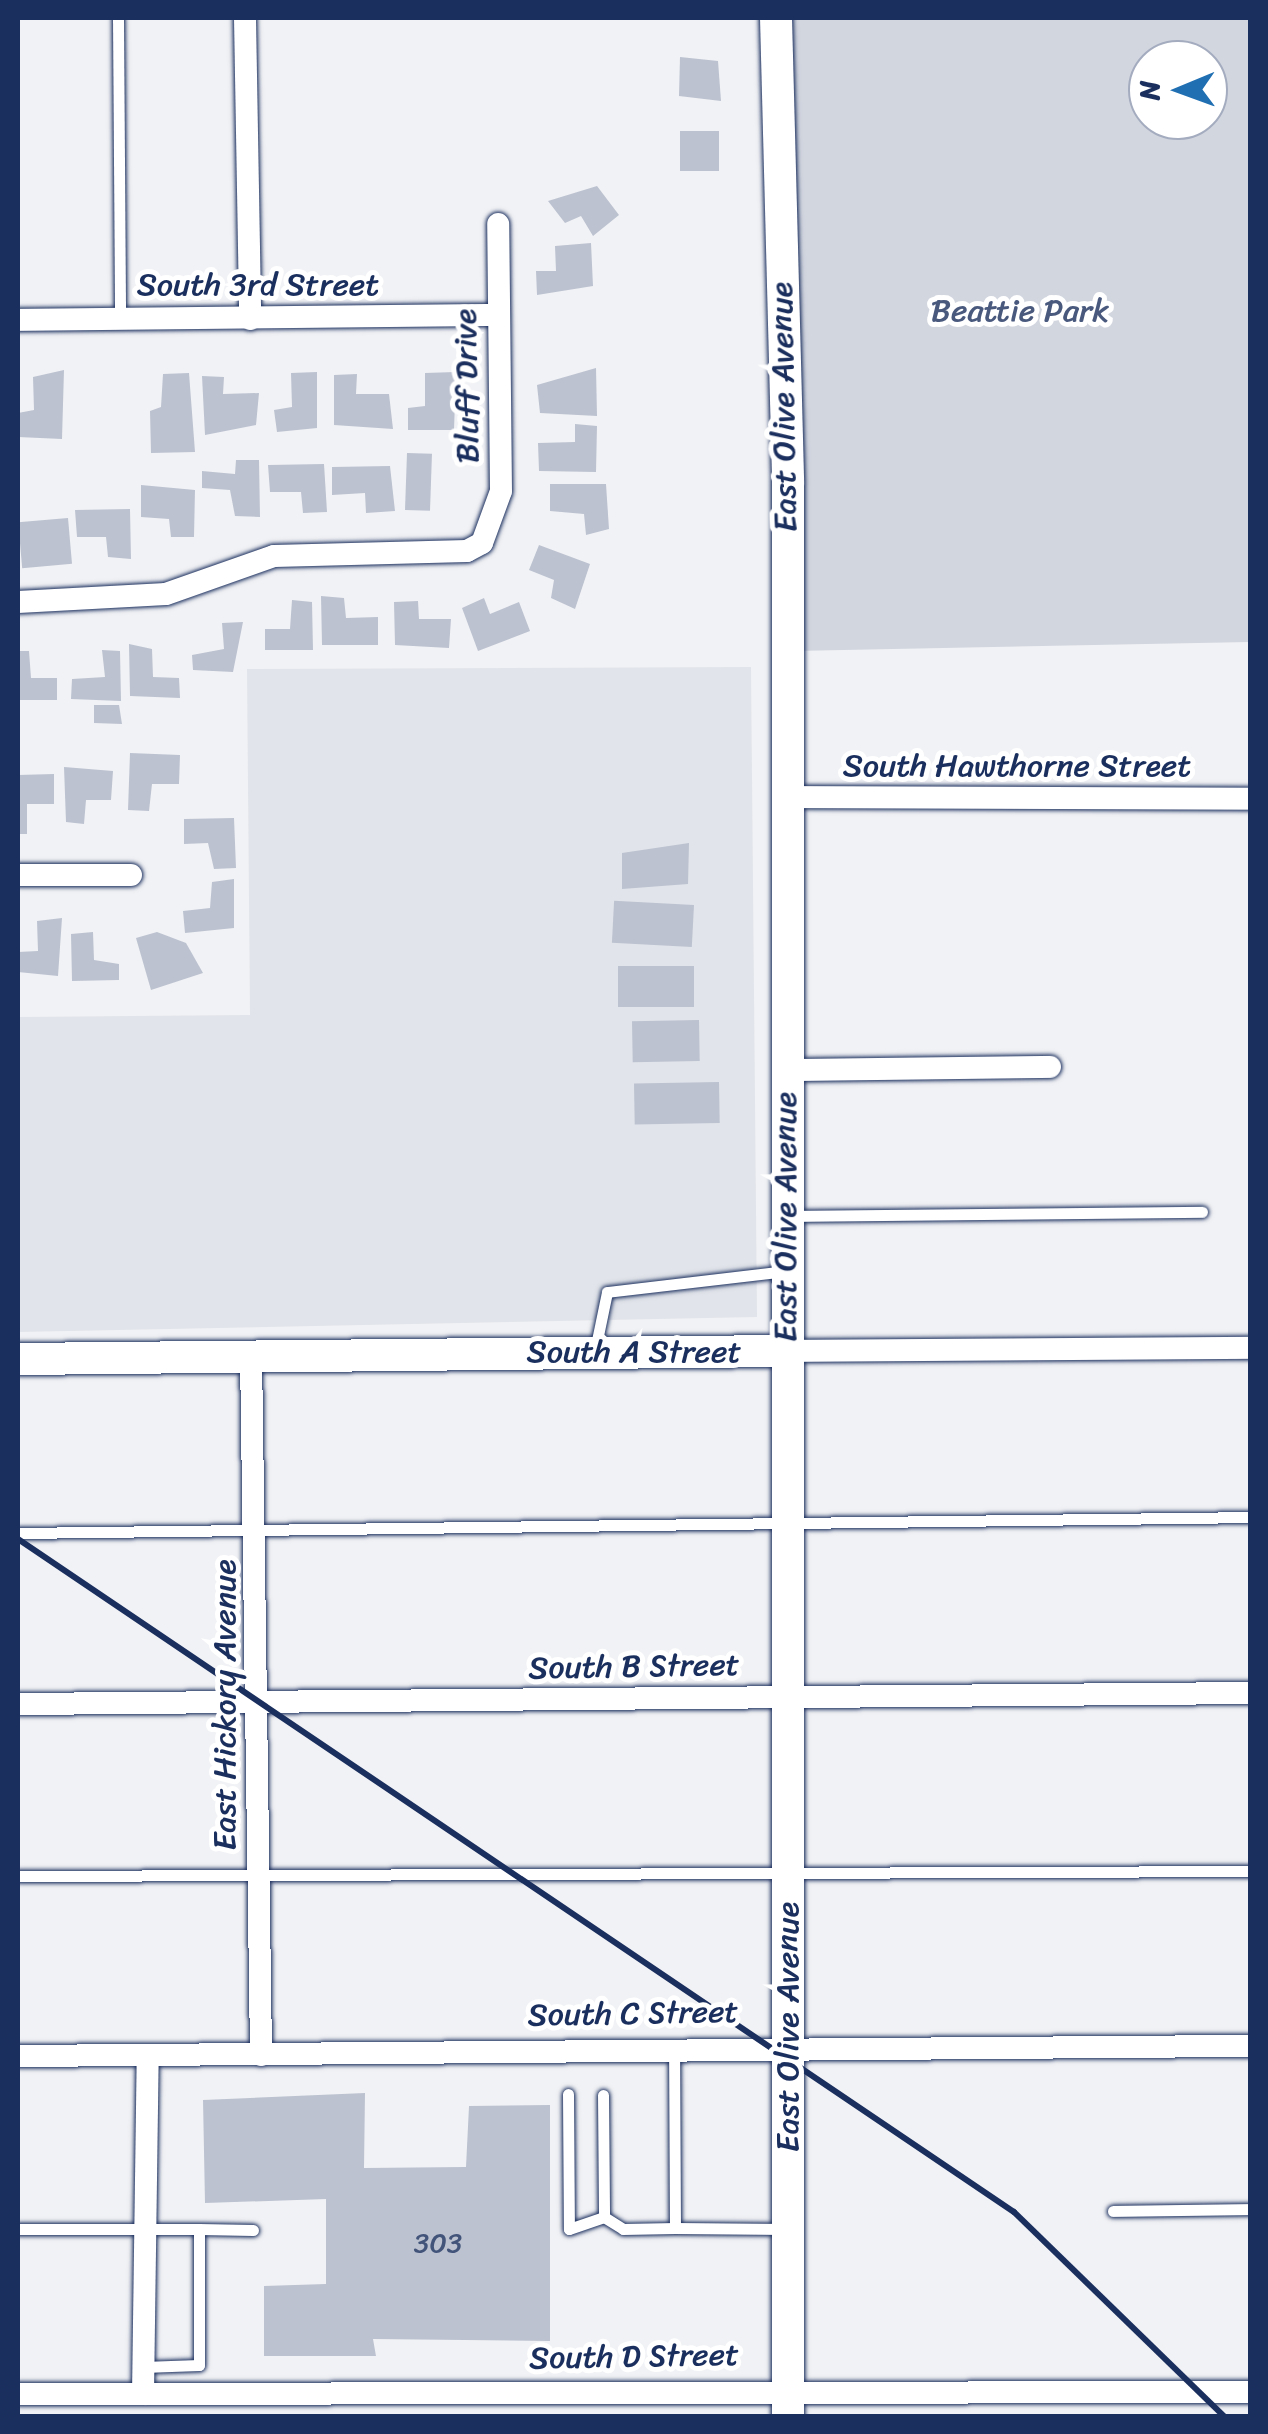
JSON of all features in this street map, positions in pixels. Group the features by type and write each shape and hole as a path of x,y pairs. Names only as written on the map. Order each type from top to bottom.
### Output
{"street":[{"path":"245,18 250,319"},
{"name":"East Olive Avenue","path":"776,18 788,481 784,797 790,1698 788,2402"},
{"name":"Bluff Drive","path":"18,602 166,594 274,556 467,551 482,543 501,491 498,224"},
{"name":"South 3rd Street","path":"18,320 498,315"},
{"name":"South Hawthorne Street","path":"784,797 1250,799"},
{"path":"18,875 130,875"},
{"path":"787,1070 1050,1067"},
{"name":"South A Street","path":"18,1358 1250,1348"},
{"name":"East Hickory Avenue","path":"251,1354 261,2054"},
{"name":"South B Street","path":"18,1704 1250,1693"},
{"name":"South C Street","path":"18,2056 788,2044 1250,2046"},
{"path":"143,2394 148,2056"},
{"name":"South D Street","path":"18,2394 143,2394 257,2405 788,2402 1250,2392"}],"lane":[{"path":"118,18 120,319"},
{"path":"786,1216 1202,1212"},
{"path":"594,1352 607,1292 785,1271"},
{"path":"18,1532 256,1534 1250,1517"},
{"path":"18,1876 1250,1871"},
{"path":"674,2046 675,2228"},
{"path":"568,2094 569,2229 604,2217"},
{"path":"603,2095 604,2217"},
{"path":"1113,2211 1250,2209"},
{"path":"604,2217 623,2229 788,2229"},
{"path":"18,2229 144,2225 253,2230"},
{"path":"144,2367 198,2365 198,2230"}],"shaded area":[{"path":"751,667 757,1317 18,1332 18,1017 250,1015 247,669"}],"green space":[{"name":"Beattie Park","path":"787,18 1250,18 1250,642 794,651"}],"building":[{"path":"680,57 718,61 721,101 679,96"},
{"path":"680,131 719,131 719,171 680,171"},
{"path":"597,186 619,215 593,236 581,216 565,223 548,201"},
{"path":"591,243 593,286 537,295 536,271 556,271 555,246"},
{"path":"596,368 597,416 540,413 537,385"},
{"path":"64,370 62,439 18,437 18,413 34,410 33,377"},
{"path":"317,372 317,428 277,432 274,410 292,407 291,373"},
{"path":"456,372 454,430 408,430 408,408 425,406 425,373"},
{"path":"189,373 195,452 151,453 150,411 161,407 163,374"},
{"path":"357,374 356,394 389,394 393,429 334,425 334,375"},
{"path":"202,376 224,377 223,394 259,393 256,425 205,435"},
{"path":"575,424 597,426 596,472 539,471 538,443 575,442"},
{"path":"407,453 432,454 430,511 405,510"},
{"path":"236,460 259,460 260,517 235,516 230,490 202,488 202,471 235,474"},
{"path":"324,464 327,512 303,513 301,492 270,492 268,465"},
{"path":"390,466 395,511 366,513 365,493 332,495 332,467"},
{"path":"550,484 606,484 609,529 586,535 584,514 550,511"},
{"path":"141,485 195,490 194,537 171,537 169,519 141,517"},
{"path":"130,509 131,559 108,557 106,537 77,537 75,510"},
{"path":"68,518 72,564 22,568 18,522"},
{"path":"539,545 590,564 575,609 551,598 554,580 529,570"},
{"path":"321,596 344,598 346,618 378,617 378,645 322,645"},
{"path":"484,598 490,614 519,602 530,631 478,651 462,608"},
{"path":"292,600 312,602 313,650 265,650 265,629 290,629"},
{"path":"418,601 419,619 451,619 449,648 395,645 394,602"},
{"path":"243,622 233,672 193,670 192,655 224,649 222,623"},
{"path":"129,644 152,649 153,677 179,678 180,698 130,696"},
{"path":"102,650 120,651 121,701 71,699 72,679 105,677"},
{"path":"18,651 29,651 31,678 57,678 57,700 18,700"},
{"path":"94,705 119,705 122,724 94,723"},
{"path":"130,753 180,755 179,784 152,784 149,811 128,810"},
{"path":"64,767 113,771 111,800 86,800 84,824 66,822"},
{"path":"54,774 54,804 27,804 27,834 18,834 18,775"},
{"path":"234,818 236,868 214,869 208,843 184,844 184,819"},
{"path":"689,843 688,884 622,889 622,853"},
{"path":"234,879 234,928 185,933 183,911 210,908 212,882"},
{"path":"614,901 694,905 692,947 612,943"},
{"path":"62,918 58,976 18,972 18,952 38,951 37,921"},
{"path":"93,932 94,960 119,964 119,980 72,981 71,934"},
{"path":"157,932 186,943 203,973 151,990 136,938"},
{"path":"618,966 694,966 694,1007 618,1007"},
{"path":"699,1020 700,1061 633,1062 632,1021"},
{"path":"719,1082 720,1123 635,1124 634,1083"},
{"path":"365,2093 364,2168 466,2167 469,2106 550,2105 550,2341 373,2339 376,2356 264,2356 264,2286 326,2284 326,2199 205,2203 203,2100"}],"railway":[{"path":"18,1539 1014,2212 1224,2416"}]}
